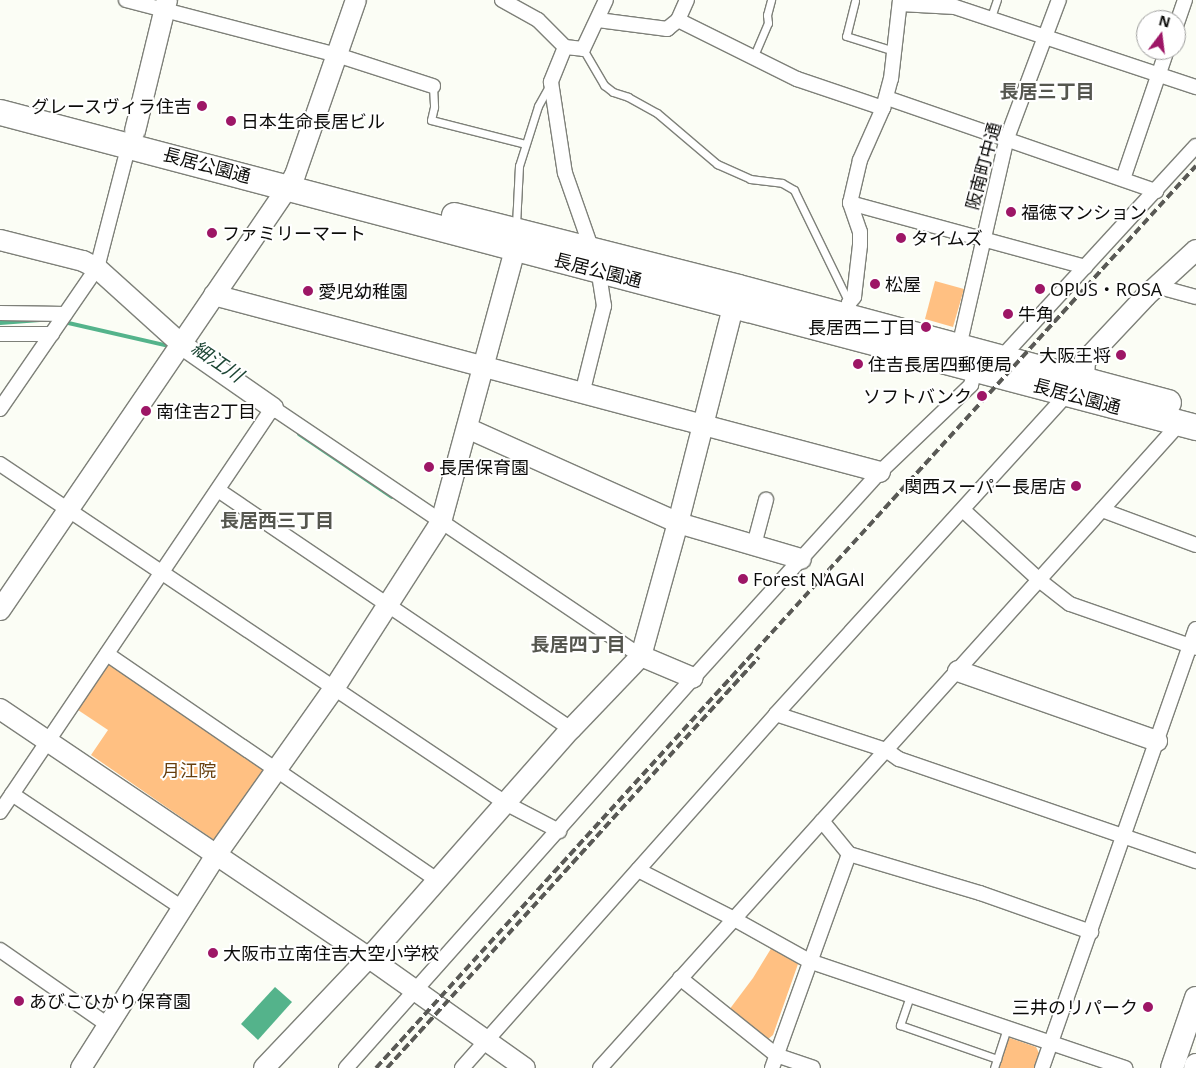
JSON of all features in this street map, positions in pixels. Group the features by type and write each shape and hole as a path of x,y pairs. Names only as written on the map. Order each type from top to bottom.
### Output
{"highway":[{"name":"長居公園通","path":"0,95 132,138 515,240 736,296 975,370 1076,386"},
{"name":"長居公園通","path":"0,112 132,138"},
{"name":"長居公園通","path":"736,296 848,310 959,347 1001,358 1076,386 1191,420"}],"main road":[{"path":"1172,1068 1196,998"}],"street":[{"path":"126,0 166,5 337,55 433,86"},
{"path":"0,610 292,181 356,0"},
{"path":"502,0 538,20 565,46 583,49 606,0"},
{"path":"598,20 634,23 664,29 678,20 687,0"},
{"name":"阪南町中通","path":"959,347 1007,138 1059,0"},
{"path":"848,310 854,297 860,245 860,232 850,203 860,160 885,103 900,2 955,7 991,17 1046,38 1196,87"},
{"path":"0,409 97,268 166,5"},
{"path":"678,20 797,80 1007,138 1156,191"},
{"path":"565,46 551,82 565,173 596,260 604,306 582,394"},
{"path":"1123,179 1163,60"},
{"path":"1001,358 1196,146"},
{"path":"850,203 1085,267"},
{"path":"0,240 83,261 97,268 181,344 273,408 641,656 693,678"},
{"path":"80,1068 216,855 335,687 389,606 441,522 484,367 515,240"},
{"path":"462,1068 776,714 1076,386 1085,361 1156,286 1196,250"},
{"path":"1156,286 1196,297"},
{"path":"214,295 880,472"},
{"path":"264,1068 507,804 571,729 641,656 678,523 736,296"},
{"path":"0,313 65,314"},
{"path":"0,334 52,334"},
{"path":"346,1068 559,831 693,678 880,472 971,385 975,370"},
{"path":"0,812 273,408"},
{"path":"600,1068 1102,510 1191,420"},
{"path":"467,428 678,523 801,559"},
{"path":"0,464 507,804 559,831"},
{"path":"218,490 571,729"},
{"path":"754,546 766,500"},
{"path":"963,510 1039,580 1070,604 1193,647"},
{"path":"1102,510 1196,545"},
{"path":"1042,1068 1157,741 1193,647 1196,628"},
{"path":"107,654 437,880"},
{"path":"958,670 1157,741"},
{"path":"0,709 368,957 525,1068"},
{"path":"776,714 886,750 899,759 1123,838 1196,861"},
{"path":"12,794 182,908"},
{"path":"822,821 849,854 980,893 1090,932"},
{"path":"774,1061 849,854"},
{"path":"638,870 734,919 809,961 910,996 1051,1041 1125,1068"},
{"path":"0,950 108,1025"},
{"path":"680,978 774,1061 813,1068"}],"lane":[{"path":"753,59 768,22 766,15 770,0"},
{"path":"991,17 997,0"},
{"path":"855,1 846,36 894,51"},
{"path":"583,49 604,85 613,92 628,97 656,113 717,164 750,180 782,183 794,190 848,310"},
{"path":"515,240 519,166 538,106 551,82"},
{"path":"433,86 434,107 431,120 525,144"},
{"path":"910,996 900,1025 997,1059"},
{"path":"994,1068 1007,1028"}],"green space":[{"path":"935,281 964,289 953,327 925,319"},
{"name":"月江院","path":"110,663 266,769 217,842 91,755 108,730 78,710"},
{"path":"772,947 798,964 773,1035 767,1040 729,1010 753,978"},
{"path":"1007,1037 1036,1047 1039,1053 1034,1068 996,1068"}],"shaded area":[{"path":"275,987 292,1002 258,1040 241,1024"}],"waterway":[{"name":"細江川","path":"0,323 40,320"},
{"name":"細江川","path":"64,322 169,346"},
{"name":"細江川","path":"299,434 392,497"}],"railway":[{"path":"376,1068 1196,166"},
{"path":"387,1068 759,657"}],"place":[{"name":"グレースヴィラ住吉","path":"202,106"},
{"name":"日本生命長居ビル","path":"231,121"},
{"name":"福徳マンション","path":"1011,212"},
{"name":"ファミリーマート","path":"212,233"},
{"name":"タイムズ","path":"901,238"},
{"name":"松屋","path":"875,284"},
{"name":"OPUS・ROSA","path":"1040,289"},
{"name":"愛児幼稚園","path":"308,291"},
{"name":"牛角","path":"1008,314"},
{"name":"長居西二丁目","path":"926,327"},
{"name":"大阪王将","path":"1121,355"},
{"name":"住吉長居四郵便局","path":"858,364"},
{"name":"ソフトバンク","path":"982,396"},
{"name":"南住吉2丁目","path":"146,411"},
{"name":"長居保育園","path":"429,467"},
{"name":"関西スーパー長居店","path":"1076,486"},
{"name":"Forest NAGAI","path":"743,579"},
{"name":"大阪市立南住吉大空小学校","path":"213,953"},
{"name":"あびこひかり保育園","path":"19,1001"},
{"name":"三井のリパーク","path":"1148,1007"}],"district":[{"name":"長居三丁目","path":"1047,92"},
{"name":"長居西三丁目","path":"277,521"},
{"name":"長居四丁目","path":"578,645"}]}
